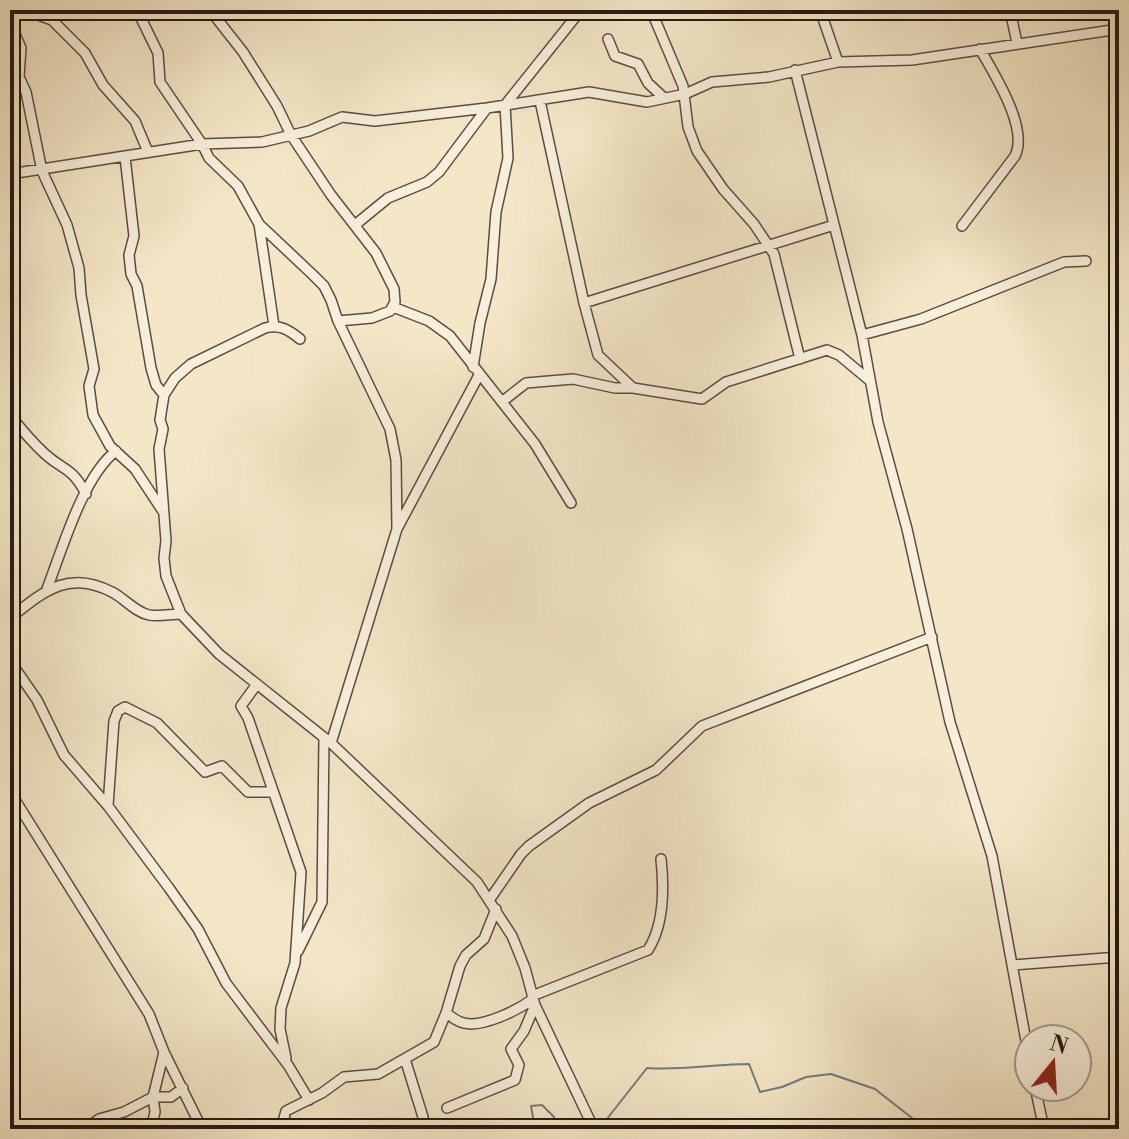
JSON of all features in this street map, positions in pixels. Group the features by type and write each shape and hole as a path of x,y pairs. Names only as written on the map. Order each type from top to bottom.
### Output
{"street":[{"path":"25,10 52,20 85,53 103,85 135,121 148,152"},
{"path":"137,10 158,53 160,82 209,158 244,195 259,224 274,326"},
{"path":"210,10 243,52 291,135 331,195 376,253 391,281 395,297 393,307 386,313 372,318 338,321"},
{"path":"296,954 322,902 328,740 397,529 476,371 480,323 491,279 496,212 508,158 505,105 581,10"},
{"path":"651,10 685,94 688,127 697,151 769,246 780,273 800,359"},
{"path":"820,10 838,62"},
{"path":"1010,10 1017,43"},
{"path":"10,22 21,48 19,77 26,92 42,171 67,225 81,277 81,295 94,369 89,386 93,415 110,446 135,469 164,513"},
{"path":"10,174 202,144 261,142 309,131 342,117 375,121 589,92 638,102 685,94 712,82 769,77 838,62 912,60 1119,29"},
{"path":"608,39 615,56 638,64 648,83 664,98"},
{"path":"962,226 1015,156 1019,143 1007,98 980,49"},
{"path":"795,70 862,335 869,380 950,722 992,856 1023,1023"},
{"path":"540,101 598,355 633,388"},
{"path":"355,225 388,198 427,182 439,172 487,108"},
{"path":"125,157 134,236 129,255 131,274 137,286 153,377 164,395"},
{"path":"259,224 324,286 390,429 396,460 397,529"},
{"path":"584,303 834,225"},
{"path":"862,335 921,319 1064,262 1086,261"},
{"path":"393,307 429,321 450,336 535,444 571,503"},
{"path":"300,339 290,331 274,326 191,364 175,378 164,395 159,449 166,576 181,614 219,654 328,740 458,862 490,899 519,952 533,1000 594,1129"},
{"path":"503,401 524,384 538,380 573,379 615,388 702,399 726,382 821,351 832,351 869,380"},
{"path":"10,415 54,462 74,473 86,494"},
{"path":"47,589 74,516 103,461 116,451"},
{"path":"10,618 47,589 66,583 84,583 113,592 149,615 181,614"},
{"path":"490,899 529,846 589,803 656,770 702,726 932,637"},
{"path":"10,661 37,700 64,755 108,806 198,929 226,983 288,1065 309,1100"},
{"path":"257,684 241,706 248,718 301,872 296,954 281,1008 280,1029 288,1065"},
{"path":"108,806 114,721 118,711 125,707 157,723 205,772 222,766 248,792 273,792"},
{"path":"10,792 149,1014 202,1129"},
{"path":"446,1013 461,1023 473,1024 514,1010 648,950 653,941 662,898 661,859"},
{"path":"288,1129 284,1118 286,1111 349,1075 375,1075 434,1042 460,966 466,955 486,935 496,909"},
{"path":"1012,965 1119,957"},
{"path":"447,1108 515,1080 519,1065 511,1049 524,1031 533,1000"},
{"path":"151,1129 155,1112 153,1097 164,1052"},
{"path":"405,1059 423,1117"},
{"path":"86,1129 99,1119 124,1112 153,1097 171,1097 183,1088"},
{"path":"1038,1103 1044,1129"}],"waterway":[{"path":"599,1129 647,1068 749,1064 760,1092 806,1077 831,1074 875,1089 926,1129"},
{"path":"535,1129 531,1106 542,1105 554,1117 557,1129"}]}
